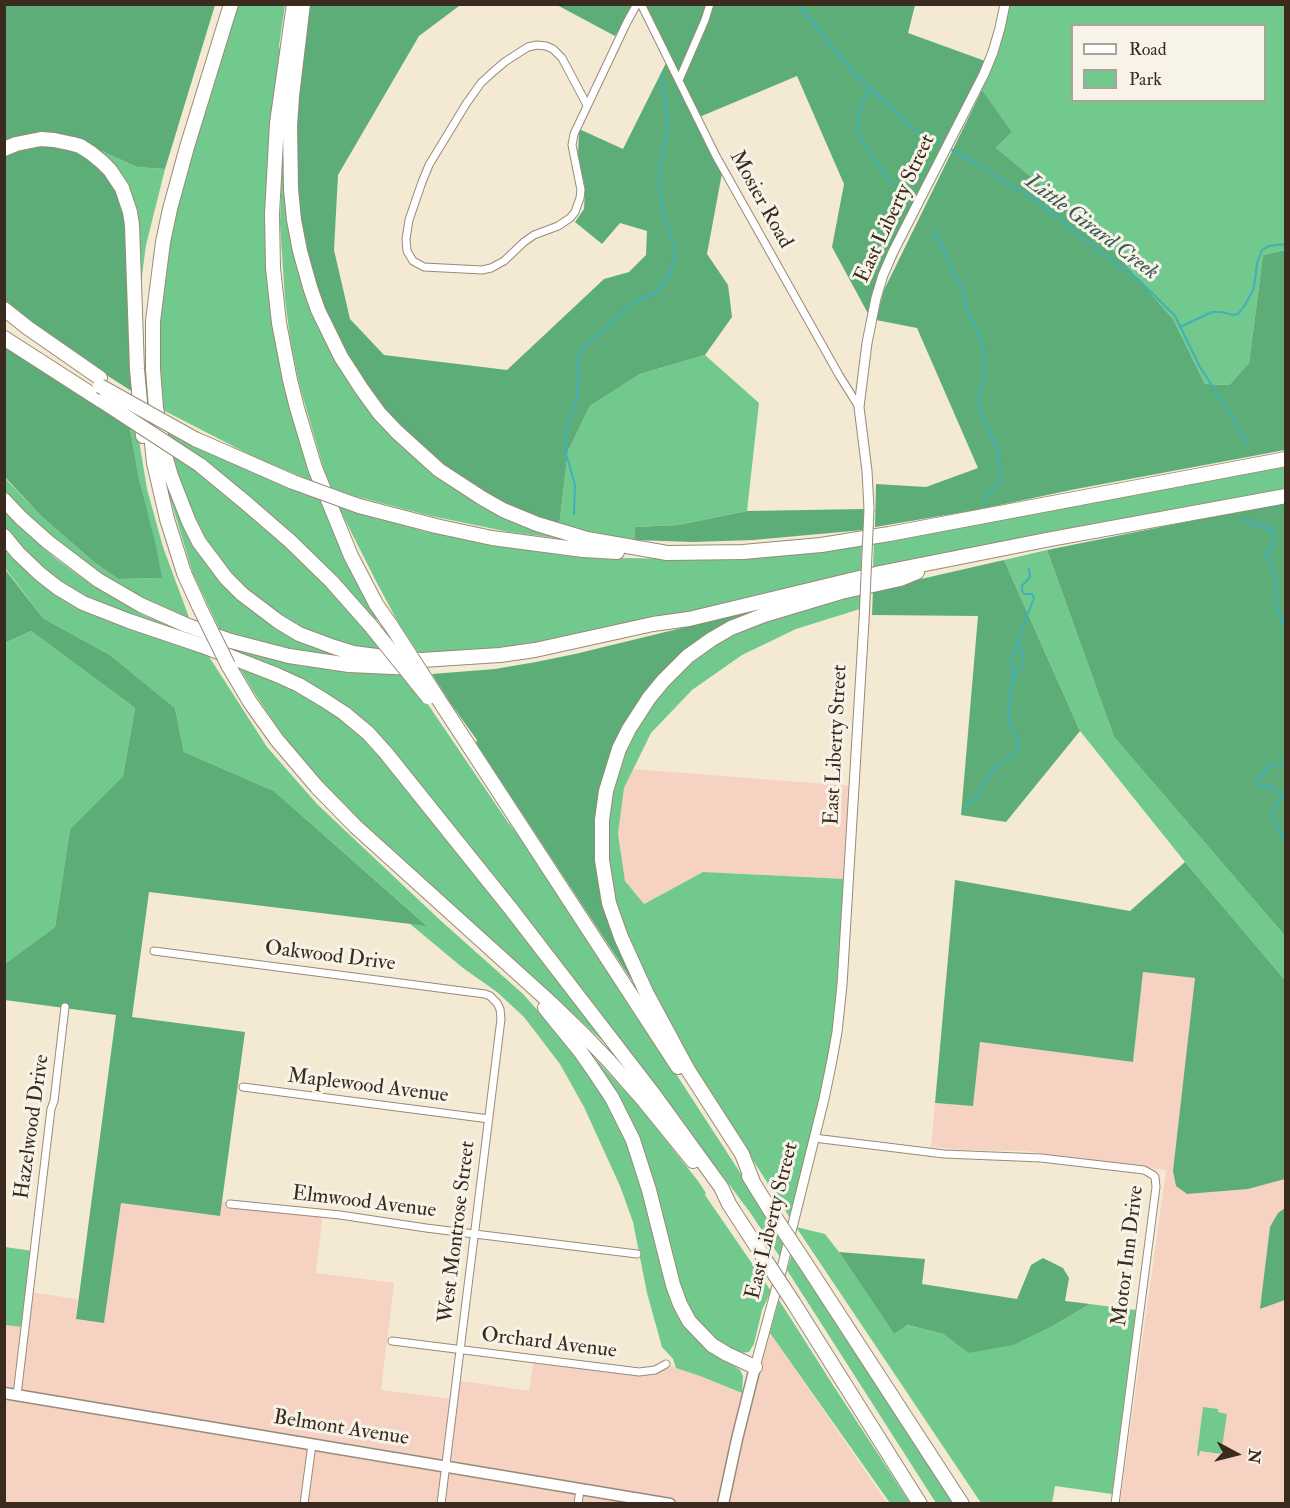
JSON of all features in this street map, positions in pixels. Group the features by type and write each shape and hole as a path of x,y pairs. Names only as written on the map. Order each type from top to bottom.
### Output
{"highway":[{"path":"195,605 174,541 154,463 146,369 149,305 153,262 169,188 225,4"},
{"path":"231,4 170,209 159,262 153,329 155,399 164,452 189,522 199,542 225,578 242,594 299,634 353,653 371,656 422,660 500,655 535,650 653,624 689,619"},
{"path":"294,4 277,123 272,214 273,268 279,324 302,427 315,468 351,556 376,604 392,627 432,697 500,794 962,1503"},
{"path":"303,4 290,126 294,220 300,252 318,310 341,357 361,388 379,413 411,446 440,470 503,510 587,539 667,553"},
{"path":"4,149 41,139 80,146 102,162 122,188 132,225 137,369 144,439 160,515 174,561 195,605 250,702 277,740 317,788 355,826 553,1005 609,1061 652,1110 715,1191 729,1204"},
{"path":"4,309 246,502 290,541 332,582 432,697"},
{"path":"4,327 101,388"},
{"path":"4,338 195,439 293,482 359,506 436,526 515,541 583,550 667,553 744,552 850,540 1286,459"},
{"path":"4,500 77,566 141,605 186,626 231,641 319,662 393,668 428,668 476,665 546,654 656,630 689,619 869,575 1286,496"},
{"path":"4,536 18,554 40,574 83,603 203,646 300,685 344,713 368,733 562,975 692,1145 721,1187 729,1204 920,1503"},
{"path":"753,1182 742,1154 688,1070 646,992 614,919 604,876 601,842 606,790 612,770 629,729 649,698 688,656 712,639 730,628 764,615 841,592 900,579 954,558"},
{"path":"443,905 454,925 540,1001 591,1066 612,1098 633,1140 645,1173 673,1285 689,1321 712,1345 755,1367"},
{"path":"821,1287 845,1312 974,1503"}],"main road":[{"name":"East Liberty Street","path":"723,1503 755,1367"},
{"name":"Belmont Avenue","path":"4,1393 670,1503"}],"street":[{"name":"Mosier Road","path":"639,4 734,189 859,407"},
{"path":"587,105 562,58 553,49 540,45 528,47 494,71 471,96 429,165 409,220 405,246 409,256 424,267 482,270 498,265 534,235 567,221 575,212 581,190 574,158 573,138 627,22 639,4"},
{"path":"679,80 710,4"},
{"name":"East Liberty Street","path":"755,1367 814,1138 832,1060 840,1009 869,509 859,407 871,319 883,275 917,203 984,74 993,52 1005,4"},
{"name":"Oakwood Drive","path":"154,951 476,993 490,996 497,1003"},
{"name":"West Montrose Street","path":"441,1503 501,1019 497,1003"},
{"name":"Hazelwood Drive","path":"17,1395 65,1007"},
{"name":"Maplewood Avenue","path":"243,1087 489,1119"},
{"name":"Motor Inn Drive","path":"814,1138 960,1155 1041,1158 1144,1170 1154,1175 1156,1187 1115,1503"},
{"name":"Elmwood Avenue","path":"230,1204 340,1215 637,1254"},
{"name":"Orchard Avenue","path":"392,1341 639,1372 654,1370 666,1364"},
{"path":"304,1503 312,1444"},
{"path":"578,1503 580,1489"}],"shaded area":[{"path":"633,769 851,786 845,879 703,872 643,904 625,881 618,834 624,788"},
{"path":"1143,972 1196,978 1173,1171 1176,1186 1187,1194 1248,1189 1285,1179 1285,1208 1281,1211 1261,1309 1285,1300 1285,1503 1120,1503 1166,1170 1024,1151 931,1147 935,1103 973,1106 980,1042 1133,1062"},
{"path":"222,1202 323,1213 316,1273 394,1283 381,1390 453,1399 455,1380 529,1391 534,1359 639,1372 666,1364 748,1396 766,1327 887,1503 5,1504 5,1247 29,1292 78,1299 76,1319 104,1323 121,1203 219,1216"}],"green space":[{"path":"4,5 215,5 165,169 137,167 86,144 5,143"},
{"path":"238,5 285,5 269,142 290,405 312,481 256,458 161,409 159,341 167,249 199,125"},
{"path":"308,5 473,5 459,6 419,36 338,175 334,250 350,319 384,355 507,370 604,279 629,272 646,255 647,231 620,223 602,244 575,222 584,209 585,187 578,156 579,129 623,149 667,61 722,173 707,254 728,285 732,317 705,355 640,374 590,406 568,451 559,526 513,508 466,482 439,462 412,438 369,391 336,337 312,279 301,228 295,172 296,105"},
{"path":"557,5 634,5 615,36"},
{"path":"641,5 915,5 908,33 988,62 893,252 871,319 832,247 844,184 797,76 697,118"},
{"path":"1005,5 1285,5 1285,250 1263,255 1249,363 1229,385 1205,384 1173,319 1095,229 996,148 1012,132 978,85"},
{"path":"982,90 1012,132 996,148 1095,229 1173,319 1205,384 1229,385 1249,363 1263,255 1285,250 1285,450 976,510 875,527 876,484 926,487 978,468 917,328 876,320 884,290"},
{"path":"283,141 286,141 320,325 415,454 557,535 556,538 509,532 431,516 354,496 329,487 300,387 285,300 280,223"},
{"path":"39,144 77,150 98,163 113,182 127,224 133,392 72,353 5,302 5,154"},
{"path":"86,144 137,167 165,169 146,245 139,298"},
{"path":"4,345 129,423 139,479 162,578 118,579 95,563 40,515 5,477"},
{"path":"705,355 759,403 747,511 678,525 635,527 634,540 559,526 568,451 590,406 640,374"},
{"path":"129,423 137,428 147,489 163,547 190,620 119,586 81,561 46,533 5,491 4,477 40,515 95,563 118,579 161,578"},
{"path":"165,429 234,463 321,500 381,617 373,622 165,434"},
{"path":"168,449 213,481 299,556 388,653 355,648 284,622 223,570 193,521"},
{"path":"1285,464 1285,490 873,569 874,540"},
{"path":"168,491 171,491 240,599 343,656 317,654 277,646 220,630 193,574"},
{"path":"1285,502 1285,936 1114,737 1047,550"},
{"path":"338,506 423,531 538,552 592,556 687,559 862,543 861,572 654,621 526,645 419,654 398,622"},
{"path":"864,509 863,530 753,540 693,542 634,540 635,527 678,525 747,511"},
{"path":"4,510 55,558 92,585 143,615 198,637 201,642 108,609 48,576 5,529"},
{"path":"4,546 19,564 50,591 84,609 208,655 267,747 317,804 440,920 523,994 548,1022 606,1097 635,1159 671,1301 677,1315 705,1347 740,1370 743,1376 742,1393 676,1368 673,1359 662,1347 647,1293 633,1222 620,1186 584,1107 560,1064 524,1017 497,992 463,968 409,923 426,925 274,791 184,752 175,708 110,655 43,618 5,568"},
{"path":"1047,550 1114,737 1285,936 1285,980 1185,862 1080,731 1004,560"},
{"path":"1004,560 1080,731 1006,822 961,815 978,616 872,615 873,590"},
{"path":"4,568 43,618 110,655 175,708 184,752 274,791 427,926 149,892 132,1017 245,1032 220,1216 121,1203 104,1323 76,1319 116,1015 5,1000 4,967 6,963 55,927 70,829 123,776 135,708 31,631 5,643"},
{"path":"861,593 860,609 796,629 742,655 692,690 651,733 624,788 618,834 625,881 644,904 703,872 845,879 833,1034 825,1081 790,1218 704,1084 664,1014 630,946 608,880 607,814 618,767 634,729 658,694 690,661 716,642 776,615"},
{"path":"760,609 704,640 622,735 598,858 640,993 432,674 495,669 536,662"},
{"path":"31,631 135,708 123,776 70,829 55,927 6,963 5,967 5,643"},
{"path":"228,647 301,666 404,673 556,889 741,1174 784,1242 780,1257 749,1211 635,1059 368,727 232,654"},
{"path":"239,667 296,689 339,715 373,746 484,883 610,1048 361,823 285,738"},
{"path":"1185,862 1285,980 1285,1179 1248,1189 1187,1194 1176,1186 1173,1171 1195,978 1143,972 1133,1062 980,1042 973,1106 935,1103 955,880 1130,911"},
{"path":"592,1055 642,1110 698,1181 705,1195 771,1291 762,1310 754,1344 749,1352 740,1353 724,1345 693,1316 680,1287 616,1093"},
{"path":"1285,1208 1285,1300 1260,1309 1270,1227 1278,1213"},
{"path":"796,1227 825,1234 894,1334 906,1325 943,1334 968,1353 1056,1324 1090,1304 1136,1310 1112,1494 1055,1486 1052,1503 981,1503"},
{"path":"5,1247 33,1251 22,1327 5,1325"},
{"path":"839,1252 925,1259 922,1284 1017,1299 1031,1265 1043,1258 1063,1268 1069,1278 1065,1301 1090,1304 1013,1345 968,1353 943,1334 907,1325 894,1334"},
{"path":"792,1254 955,1503 936,1503 787,1270"},
{"path":"779,1300 910,1503 890,1503 770,1333"},
{"path":"1203,1407 1218,1409 1218,1412 1227,1414 1221,1454 1200,1451 1199,1456 1197,1455"}],"waterway":[{"name":"Little Girard Creek","path":"798,4 853,72 915,130 940,144"},
{"path":"574,514 575,485 565,450 567,424 576,402 579,382 577,365 582,348 635,302 657,291 670,275 675,256 659,186 661,161 668,130 661,75"},
{"path":"870,88 859,112 858,135 893,185"},
{"name":"Little Girard Creek","path":"952,150 1038,202 1138,279 1175,316 1200,367 1247,443"},
{"path":"933,230 956,279 963,288 966,308 983,347 985,367 979,400 980,409 997,448 1001,472 998,483 992,491 986,494 986,505"},
{"path":"1180,327 1212,312 1238,314 1253,290 1257,263 1262,250 1269,246 1286,244"},
{"name":"Little Girard Creek","path":"1244,520 1250,521 1253,526 1262,524 1268,530 1272,527 1273,550 1267,549 1267,557 1273,567 1277,595 1276,607 1286,629"},
{"path":"965,807 978,796 988,776 998,765 1015,754 1019,746 1008,717 1014,672 1011,660 1034,598 1032,594 1024,594 1022,591 1022,586 1030,577 1029,569"},
{"path":"1014,676 1020,669 1024,657 1019,644"},
{"name":"Little Girard Creek","path":"1286,763 1267,768 1258,779 1258,785 1269,785 1282,795 1271,815 1286,843"}]}
